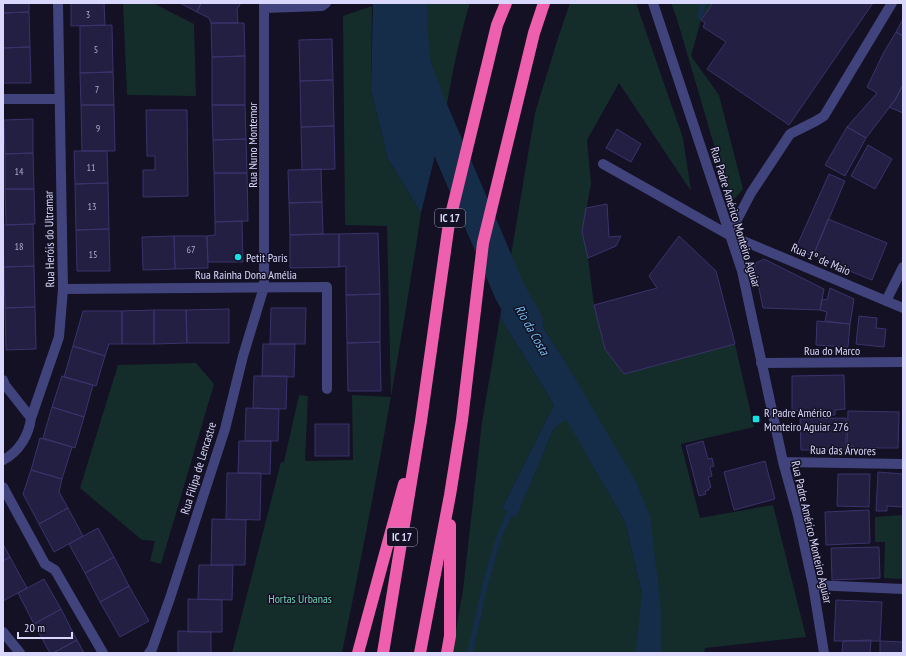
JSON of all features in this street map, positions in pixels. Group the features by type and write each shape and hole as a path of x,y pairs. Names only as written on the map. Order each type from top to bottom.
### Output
{"highway":[{"name":"IC 17","path":"383,653 421,417 449,223 498,25 506,3"},
{"path":"420,653 450,495 462,420 483,243 534,33 544,3"},
{"path":"358,653 421,417"},
{"path":"446,653 450,636 450,495"}],"street":[{"name":"Rua Heróis do Ultramar","path":"3,460 9,457 20,445 30,429 31,418 58,337 63,289 58,3"},
{"path":"264,5 322,6 326,3"},
{"name":"Rua Padre Américo Monteiro Aguiar","path":"653,3 742,271 783,462 798,516 813,585 824,653"},
{"path":"729,235 751,193 790,134 824,116 892,3"},
{"name":"Rua Nuno Montemor","path":"264,5 264,287"},
{"path":"3,99 59,99"},
{"name":"Rua 1º de Maio","path":"603,164 729,235 903,308"},
{"path":"886,301 903,267"},
{"name":"Rua Filipa de Lencastre","path":"149,653 152,649 170,598 225,429 243,356 264,287"},
{"name":"Rua Rainha Dona Amélia","path":"63,289 327,287 327,389"},
{"name":"Rua do Marco","path":"761,364 903,362"},
{"path":"3,380 5,385 31,418"},
{"name":"Rua das Árvores","path":"783,462 903,464"},
{"path":"3,487 45,564 55,570 103,653"},
{"path":"813,585 903,589"},
{"path":"3,632 20,653"}],"green space":[{"path":"123,3 153,3 194,24 196,96 127,95"},
{"path":"427,3 470,3 458,46 444,121 425,58"},
{"path":"570,3 636,3 683,138 691,191 619,83 587,140 591,184 582,232 588,258 594,305 605,349 624,374 735,344 754,427 681,444 700,518 773,505 806,637 705,648 704,653 452,653 463,590 482,422 500,317 554,405 502,508 516,517 553,430 566,418 625,522 642,594 660,609 563,358 508,273 535,113"},
{"path":"671,3 713,3 701,20 691,56 719,95 743,189 731,203 677,19"},
{"path":"372,6 371,90 388,159 421,213 391,397 387,226 345,225 343,16"},
{"path":"196,363 214,384 161,564 150,561 155,541 142,540 80,488 118,365"},
{"name":"Hortas Urbanas","path":"299,395 308,396 305,461 353,460 352,395 391,397 342,653 232,653 281,462 284,462"},
{"path":"903,515 903,579 884,578 885,542 875,542 875,517"}],"water":[{"path":"373,3 427,3 425,59 444,121 421,213 388,159 371,90"},
{"path":"508,273 563,358 635,480 650,516 661,609 661,653 636,653 642,594 625,522 566,419 553,430 516,518 502,508 554,405 500,317"}],"pier":[{"path":"444,117 445,122 423,213 421,215"}],"building":[{"path":"3,3 29,3 29,12 3,13"},
{"path":"71,3 104,3 105,25 71,26"},
{"path":"180,3 201,3 197,12"},
{"path":"201,3 241,3 237,9 238,23 211,23 209,18 197,12"},
{"path":"713,3 873,3 789,125 707,69 726,42 703,27 705,23 701,20"},
{"path":"29,12 30,47 3,48 3,13"},
{"path":"903,19 903,36 896,32"},
{"path":"211,23 244,23 245,56 212,57"},
{"path":"112,25 113,72 80,73 80,26"},
{"path":"896,32 903,36 903,85 895,100 866,138 847,127 877,93 867,87 884,52"},
{"path":"332,39 333,80 300,81 299,40"},
{"path":"30,47 31,83 3,83 3,48"},
{"path":"245,56 245,105 212,105 212,57"},
{"path":"113,72 114,105 81,105 80,73"},
{"path":"333,80 334,126 301,127 300,81"},
{"path":"903,85 903,113 889,107 895,100"},
{"path":"81,105 114,105 115,151 82,151"},
{"path":"212,105 245,105 246,139 213,140"},
{"path":"146,110 187,110 188,196 143,197 143,170 155,170 155,156 147,156"},
{"path":"33,119 33,153 5,154 4,120"},
{"path":"334,126 335,169 302,170 301,127"},
{"path":"847,127 866,138 845,176 825,165"},
{"path":"617,129 641,144 631,162 606,148"},
{"path":"246,139 247,173 214,173 213,140"},
{"path":"868,145 892,159 875,189 851,176"},
{"path":"74,151 107,151 108,183 75,184"},
{"path":"33,153 34,189 5,189 5,154"},
{"path":"321,169 322,202 289,203 288,170"},
{"path":"214,173 247,173 248,221 215,222"},
{"path":"829,174 845,181 813,256 795,250"},
{"path":"108,183 109,229 76,230 75,184"},
{"path":"5,189 34,189 35,224 6,225"},
{"path":"322,202 323,234 290,235 289,203"},
{"path":"607,204 609,237 621,236 616,246 588,258 582,232 586,208"},
{"path":"828,219 887,243 872,280 813,256"},
{"path":"242,221 243,262 208,262 207,236 215,235 215,222"},
{"path":"33,224 34,266 4,267 3,225"},
{"path":"109,229 110,271 77,271 76,230"},
{"path":"378,233 380,294 346,295 346,266 339,267 339,234"},
{"path":"339,234 339,267 290,268 290,235"},
{"path":"174,236 175,269 143,270 142,237"},
{"path":"174,236 207,236 208,268 175,269"},
{"path":"679,236 716,271 735,344 624,374 605,349 594,305 657,288 649,276"},
{"path":"764,259 824,289 820,310 763,308 754,264"},
{"path":"34,266 35,307 5,308 4,267"},
{"path":"830,288 854,299 850,324 825,321 827,312 820,310 822,299 827,300"},
{"path":"380,294 380,342 347,343 346,295"},
{"path":"35,307 36,349 6,350 5,308"},
{"path":"271,308 306,308 305,344 270,344"},
{"path":"229,309 229,343 187,343 186,310"},
{"path":"154,310 186,310 187,343 154,344"},
{"path":"154,310 154,344 122,344 122,311"},
{"path":"83,311 122,311 122,344 109,344 105,356 73,346"},
{"path":"859,316 877,318 876,328 886,329 884,347 856,344"},
{"path":"817,321 850,324 848,347 816,345"},
{"path":"380,342 381,391 348,391 347,343"},
{"path":"263,344 295,344 294,377 262,376"},
{"path":"73,346 105,356 96,386 64,377"},
{"path":"844,375 845,409 835,410 835,415 799,416 799,411 792,410 792,376"},
{"path":"62,376 93,385 84,417 52,407"},
{"path":"254,376 287,376 286,409 253,408"},
{"path":"52,407 84,417 75,448 43,438"},
{"path":"246,408 279,409 278,441 245,441"},
{"path":"848,411 899,412 898,448 861,448 861,452 853,452 853,446 847,446"},
{"path":"846,418 846,450 801,450 800,419"},
{"path":"315,424 349,424 349,456 315,456"},
{"path":"40,438 72,447 62,479 31,470"},
{"path":"239,441 271,441 270,474 238,473"},
{"path":"703,441 708,459 712,458 714,466 710,467 712,476 708,477 711,487 709,490 705,491 706,494 699,496 686,446"},
{"path":"765,461 775,499 734,510 724,472"},
{"path":"31,470 62,479 59,492 68,508 39,524 23,494"},
{"path":"878,472 903,474 903,507 887,506 887,511 876,511"},
{"path":"227,473 261,473 260,520 226,519"},
{"path":"838,474 870,474 869,507 837,506"},
{"path":"68,508 83,536 54,552 39,524"},
{"path":"869,510 870,543 826,545 825,512"},
{"path":"212,519 246,520 245,565 211,565"},
{"path":"98,528 114,557 85,573 69,544"},
{"path":"3,544 10,557 3,561"},
{"path":"879,547 880,578 832,580 831,548"},
{"path":"10,557 27,588 3,601 3,561"},
{"path":"114,557 129,586 100,602 85,573"},
{"path":"199,565 233,565 232,600 198,599"},
{"path":"44,579 61,609 34,624 18,593"},
{"path":"129,586 149,621 120,637 100,602"},
{"path":"188,599 222,600 222,632 188,632"},
{"path":"836,600 882,602 880,641 834,641"},
{"path":"61,609 77,640 53,653 50,653 34,624"},
{"path":"178,631 211,632 211,653 178,653"},
{"path":"77,640 84,653 53,653"},
{"path":"871,640 870,653 842,653 843,641"},
{"path":"880,641 903,642 903,653 880,653"}],"waterway":[{"name":"Rio da Costa","path":"411,3 411,26 415,65 430,105 510,292 527,322"},
{"path":"700,16 703,3"},
{"path":"470,653 486,581 500,534 512,508"}],"place":[{"name":"Petit Paris","path":"238,257"},
{"name":"R Padre Américo Monteiro Aguiar 276","path":"756,419"}]}
